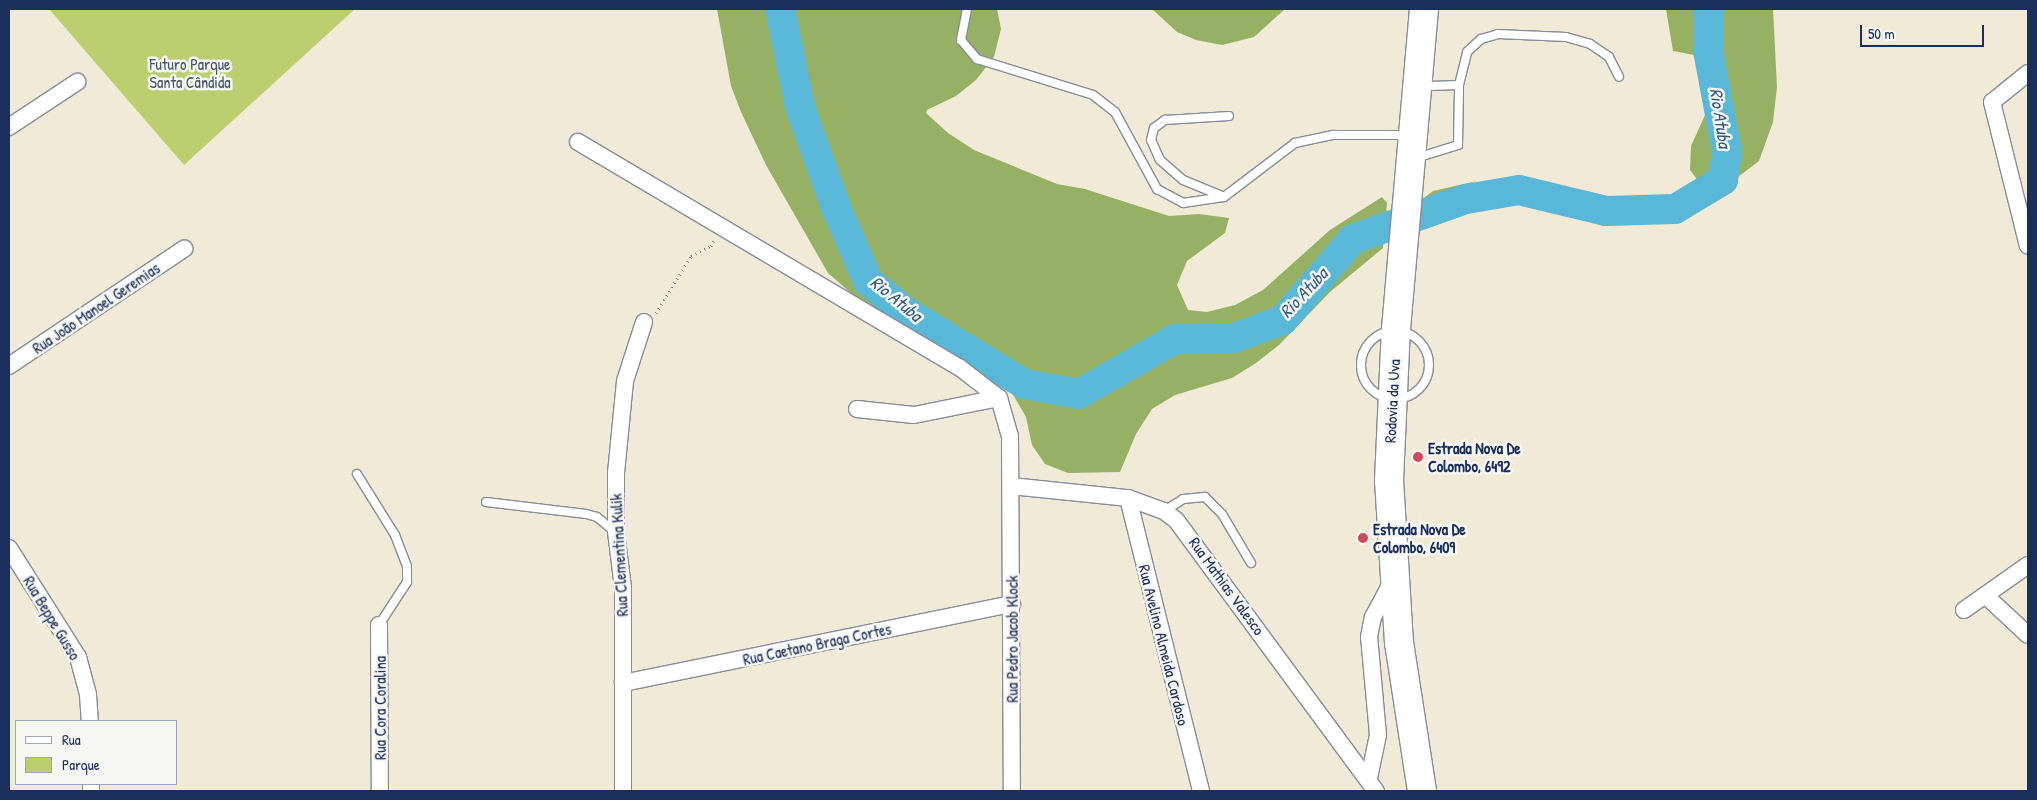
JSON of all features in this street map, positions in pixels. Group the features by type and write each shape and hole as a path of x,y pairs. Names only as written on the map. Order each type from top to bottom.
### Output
{"highway":[{"name":"Rodovia da Uva","path":"1422,791 1404,689 1393,580 1389,481 1396,329 1415,86 1424,9"}],"street":[{"path":"2027,238 1992,102 2028,73"},
{"path":"9,127 77,82"},
{"path":"578,142 959,367 999,398"},
{"name":"Rua João Manoel Geremias","path":"9,366 184,249"},
{"name":"Rua Clementina Kulik","path":"623,791 623,588 616,532 617,449 626,381 644,322"},
{"path":"857,409 914,415 999,398"},
{"name":"Rua Pedro Jacob Klock","path":"999,398 1010,436 1012,791"},
{"name":"Rua Mathias Valesco","path":"1011,486 1128,498 1164,511 1188,532 1372,785"},
{"name":"Rua Avelino Almeida Cardoso","path":"1128,498 1201,791"},
{"name":"Rua Beppe Gusso","path":"9,548 78,657 88,695 90,720"},
{"path":"1964,610 2028,565"},
{"path":"1372,785 1378,734 1370,637 1373,618 1393,580"},
{"path":"1986,596 2028,635"},
{"name":"Rua Caetano Braga Cortes","path":"623,684 1012,604"},
{"name":"Rua Cora Coralina","path":"379,625 380,791"}],"lane":[{"path":"967,9 960,40 977,58 1093,95 1115,112 1157,189 1183,203 1224,197 1295,143 1333,135 1410,147 1458,145 1459,86 1467,52 1481,39 1498,34 1566,37 1590,44 1609,57 1619,77"},
{"path":"1415,86 1459,86"},
{"path":"1224,197 1183,180 1160,160 1152,140 1154,128 1165,120 1229,116"},
{"path":"1392,399 1412,396 1425,384 1430,366 1427,349 1415,336 1396,329"},
{"path":"357,474 395,535 407,566 407,582 379,625"},
{"path":"1164,511 1183,499 1205,497 1222,514 1251,563"},
{"path":"486,502 586,514 597,517 616,532"}],"path":[{"path":"644,322 654,316 691,256 711,246 722,226"}],"green space":[{"name":"Futuro Parque Santa Cândida","path":"49,9 355,9 184,165"},
{"path":"717,9 997,9 1001,29 994,57 976,80 956,96 927,110 926,113 948,133 974,150 1057,184 1085,189 1169,216 1199,214 1229,218 1225,233 1187,261 1177,285 1188,310 1207,312 1235,305 1263,290 1330,230 1382,197 1387,203 1383,248 1330,292 1279,345 1256,363 1232,378 1175,395 1152,409 1136,434 1120,472 1068,473 1045,464 1032,445 1026,417 1011,391 962,358 860,301 828,273 766,165 741,112 731,86"},
{"path":"1152,9 1285,9 1254,37 1222,45 1196,40 1177,32"},
{"path":"1666,9 1773,9 1777,87 1773,122 1759,161 1726,186 1702,186 1690,170 1691,146 1706,113 1710,81 1705,67 1694,55 1673,51"},
{"path":"1477,181 1447,192 1433,206 1416,204 1433,191"}],"waterway":[{"name":"Rio Atuba","path":"780,9 800,107 835,205 868,281 905,311 1024,384 1079,394 1175,339 1234,338 1283,320 1353,239 1466,199 1519,190 1606,211 1675,209 1723,180 1727,152 1708,50 1708,9"}],"place":[{"name":"Estrada Nova De Colombo, 6492","path":"1418,457"},
{"name":"Estrada Nova De Colombo, 6409","path":"1363,538"}]}
